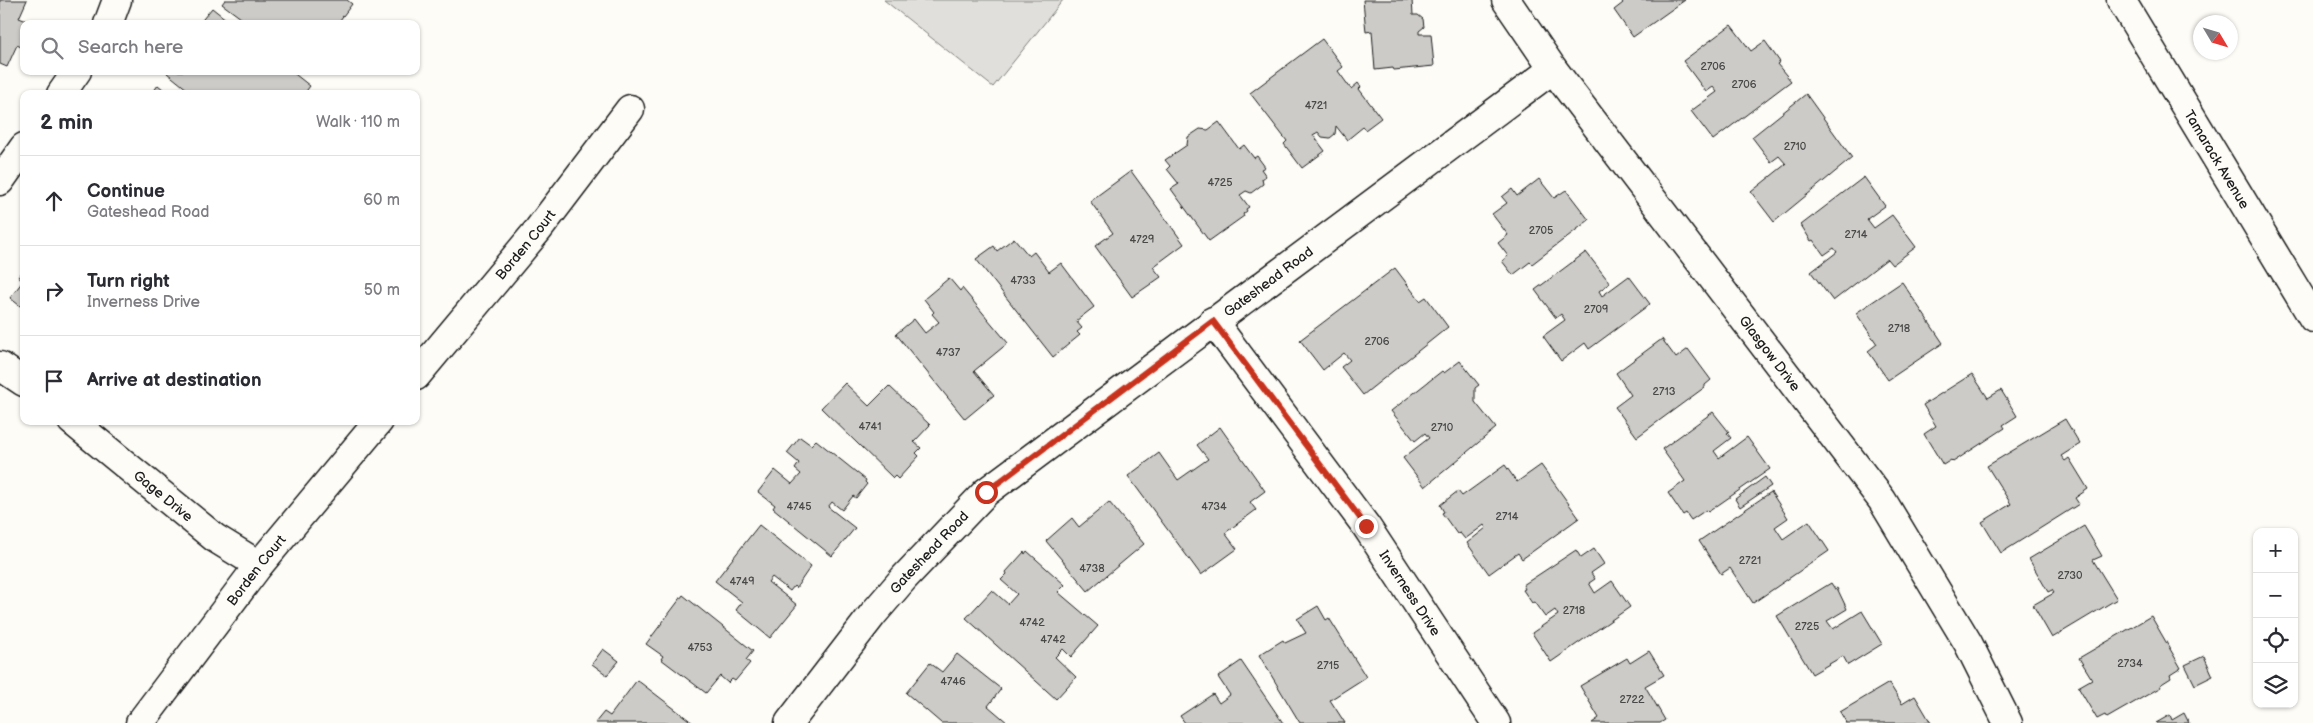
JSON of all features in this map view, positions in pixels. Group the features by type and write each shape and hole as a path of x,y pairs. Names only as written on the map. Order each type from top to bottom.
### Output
{"street":[{"path":"110,20 117,0"},
{"name":"Glasgow Drive","path":"1506,0 1553,69 1882,500 1968,643 2008,723"},
{"name":"Tamarack Avenue","path":"2121,0 2313,318"},
{"name":"Gateshead Road","path":"789,723 873,614 904,578 986,492 1553,69"},
{"path":"64,90 74,75"},
{"name":"Borden Court","path":"420,371 538,230 630,109"},
{"path":"0,181 20,153"},
{"name":"Inverness Drive","path":"1213,321 1366,526 1493,722"},
{"path":"0,366 20,379"},
{"name":"Gage Drive","path":"77,425 214,538 259,565"},
{"name":"Borden Court","path":"140,723 259,565 376,425"}],"shaded area":[{"path":"884,0 1063,0 993,87"}],"building":[{"path":"0,0 27,0 19,18 24,20 20,20 20,46 17,45 7,67 0,64"},
{"path":"225,0 347,0 352,4 340,20 244,20 222,4"},
{"path":"1363,0 1412,0 1413,15 1418,15 1423,19 1424,27 1419,31 1419,34 1431,34 1434,66 1375,70 1372,31 1366,32"},
{"path":"1621,0 1685,0 1633,37 1614,10 1623,3"},
{"path":"212,8 227,20 202,20"},
{"path":"1731,25 1751,51 1765,41 1780,62 1777,64 1791,81 1713,140 1691,111 1717,92 1713,87 1706,92 1683,61"},
{"path":"1322,39 1343,67 1338,71 1351,89 1358,83 1361,87 1359,89 1381,118 1365,130 1363,127 1347,140 1336,126 1335,134 1330,138 1322,137 1318,132 1313,135 1325,151 1302,168 1284,144 1287,141 1250,93"},
{"path":"169,75 296,75 310,86 307,90 188,90"},
{"path":"158,85 164,90 155,90"},
{"path":"1806,94 1852,158 1774,222 1751,192 1786,164 1779,156 1771,162 1752,137"},
{"path":"1219,122 1239,149 1244,145 1254,158 1257,156 1265,167 1261,169 1266,176 1262,179 1263,184 1251,193 1246,191 1240,195 1249,207 1243,214 1244,216 1209,241 1171,189 1179,184 1167,169 1170,166 1165,160 1187,145 1188,137 1200,129 1208,130"},
{"path":"1131,171 1184,244 1153,267 1161,277 1132,297 1095,246 1113,233 1090,201"},
{"path":"1864,177 1885,206 1867,219 1874,228 1892,215 1916,247 1892,265 1887,259 1833,301 1811,272 1837,252 1834,248 1824,255 1813,240 1811,241 1801,225"},
{"path":"1539,179 1554,198 1566,190 1589,220 1532,264 1530,262 1513,275 1502,261 1508,256 1498,243 1508,235 1492,214 1507,203 1502,197 1512,189 1517,196"},
{"path":"1014,238 1029,256 1034,252 1049,272 1061,263 1094,307 1076,321 1082,328 1077,332 1080,335 1053,357 976,259 994,246 997,251"},
{"path":"1586,252 1610,283 1599,291 1602,296 1629,276 1650,304 1589,349 1585,343 1561,361 1543,336 1565,320 1561,314 1556,318 1535,290"},
{"path":"1395,268 1420,301 1426,297 1448,327 1363,395 1341,367 1350,360 1344,353 1323,370 1300,340"},
{"path":"949,278 960,291 962,288 1008,343 974,371 994,395 965,419 896,334 914,319 925,333 939,322 924,299"},
{"path":"1902,282 1943,343 1888,380 1868,351 1877,344 1856,313"},
{"path":"20,285 20,306 10,298"},
{"path":"1662,339 1676,358 1688,349 1711,380 1705,387 1637,437 1615,407 1631,395 1616,373"},
{"path":"1460,361 1479,385 1475,388 1475,402 1496,428 1425,487 1403,458 1429,438 1425,433 1415,441 1391,411 1442,371 1444,373"},
{"path":"1972,374 1988,398 2001,390 2017,416 2003,425 2005,428 1953,462 1951,460 1943,465 1924,434 1936,426 1923,405"},
{"path":"845,383 869,406 889,386 930,425 914,442 921,448 916,453 919,456 898,479 895,476 893,478 821,408"},
{"path":"1713,412 1729,432 1727,433 1731,438 1714,451 1719,458 1747,437 1770,469 1708,512 1706,510 1691,520 1686,513 1683,515 1668,493 1685,481 1662,449"},
{"path":"2065,419 2080,444 2061,456 2065,461 2069,458 2088,489 2075,498 2079,504 2001,553 1982,522 2011,504 1987,466"},
{"path":"1220,427 1265,491 1250,502 1256,510 1225,533 1237,549 1201,575 1128,476 1159,453 1178,480 1208,459 1197,445"},
{"path":"800,437 811,445 816,440 866,480 867,484 856,498 853,496 842,510 832,502 828,507 855,528 832,556 773,508 775,505 758,492 775,470 792,484 801,474 795,469 799,463 787,453"},
{"path":"1505,465 1517,482 1541,465 1579,518 1522,559 1518,553 1489,574 1467,543 1486,528 1484,525 1465,539 1460,533 1457,534 1442,513 1444,512 1440,505 1458,491 1462,496"},
{"path":"1765,477 1771,486 1740,507 1735,499"},
{"path":"1771,492 1788,518 1775,527 1783,539 1809,521 1829,551 1753,603 1730,568 1721,574 1699,541"},
{"path":"1109,502 1144,544 1088,591 1046,541 1072,518 1079,527"},
{"path":"759,525 811,566 796,588 794,586 790,591 772,577 768,582 797,605 770,638 736,610 742,602 715,581"},
{"path":"2084,526 2102,556 2093,560 2117,599 2052,638 2033,605 2054,593 2052,590 2048,592 2029,559"},
{"path":"1594,549 1604,564 1591,573 1595,579 1589,583 1595,593 1612,581 1630,607 1551,662 1532,633 1558,615 1555,610 1545,617 1523,590 1525,589 1523,585 1576,550 1581,558"},
{"path":"1027,551 1065,585 1058,592 1098,626 1071,657 1063,649 1055,657 1076,677 1056,699 966,618 992,590 1008,604 1017,594 1001,580 1007,574 1006,572"},
{"path":"1831,583 1835,589 1837,588 1847,609 1827,621 1833,629 1862,611 1882,644 1848,665 1843,656 1812,674 1777,616"},
{"path":"683,595 753,651 746,660 750,663 735,681 732,679 728,683 720,676 706,693 661,659 663,656 646,644"},
{"path":"1318,606 1326,620 1329,618 1366,677 1330,700 1345,723 1300,723 1259,655 1283,640 1285,643 1306,633 1297,619"},
{"path":"2151,616 2181,668 2170,675 2171,678 2160,685 2161,687 2107,718 2105,715 2097,719 2078,687 2092,679 2079,658"},
{"path":"603,649 619,661 607,675 592,664"},
{"path":"1649,651 1664,675 1645,686 1665,720 1660,723 1592,723 1599,718 1580,686 1627,658 1630,663"},
{"path":"957,654 1001,689 988,706 1008,723 941,723 906,693 930,663 942,672"},
{"path":"2204,656 2213,676 2195,685 2185,665"},
{"path":"1241,661 1283,723 1185,723 1180,716 1213,694 1219,703 1230,695 1218,677"},
{"path":"637,680 693,723 595,723 604,712 610,716"},
{"path":"1889,683 1902,704 1915,696 1931,723 1845,723 1840,712"},
{"path":"2184,713 2189,723 2156,723 2170,715 2172,720"}],"route":[{"path":"986,492 1213,321 1366,526"}]}
